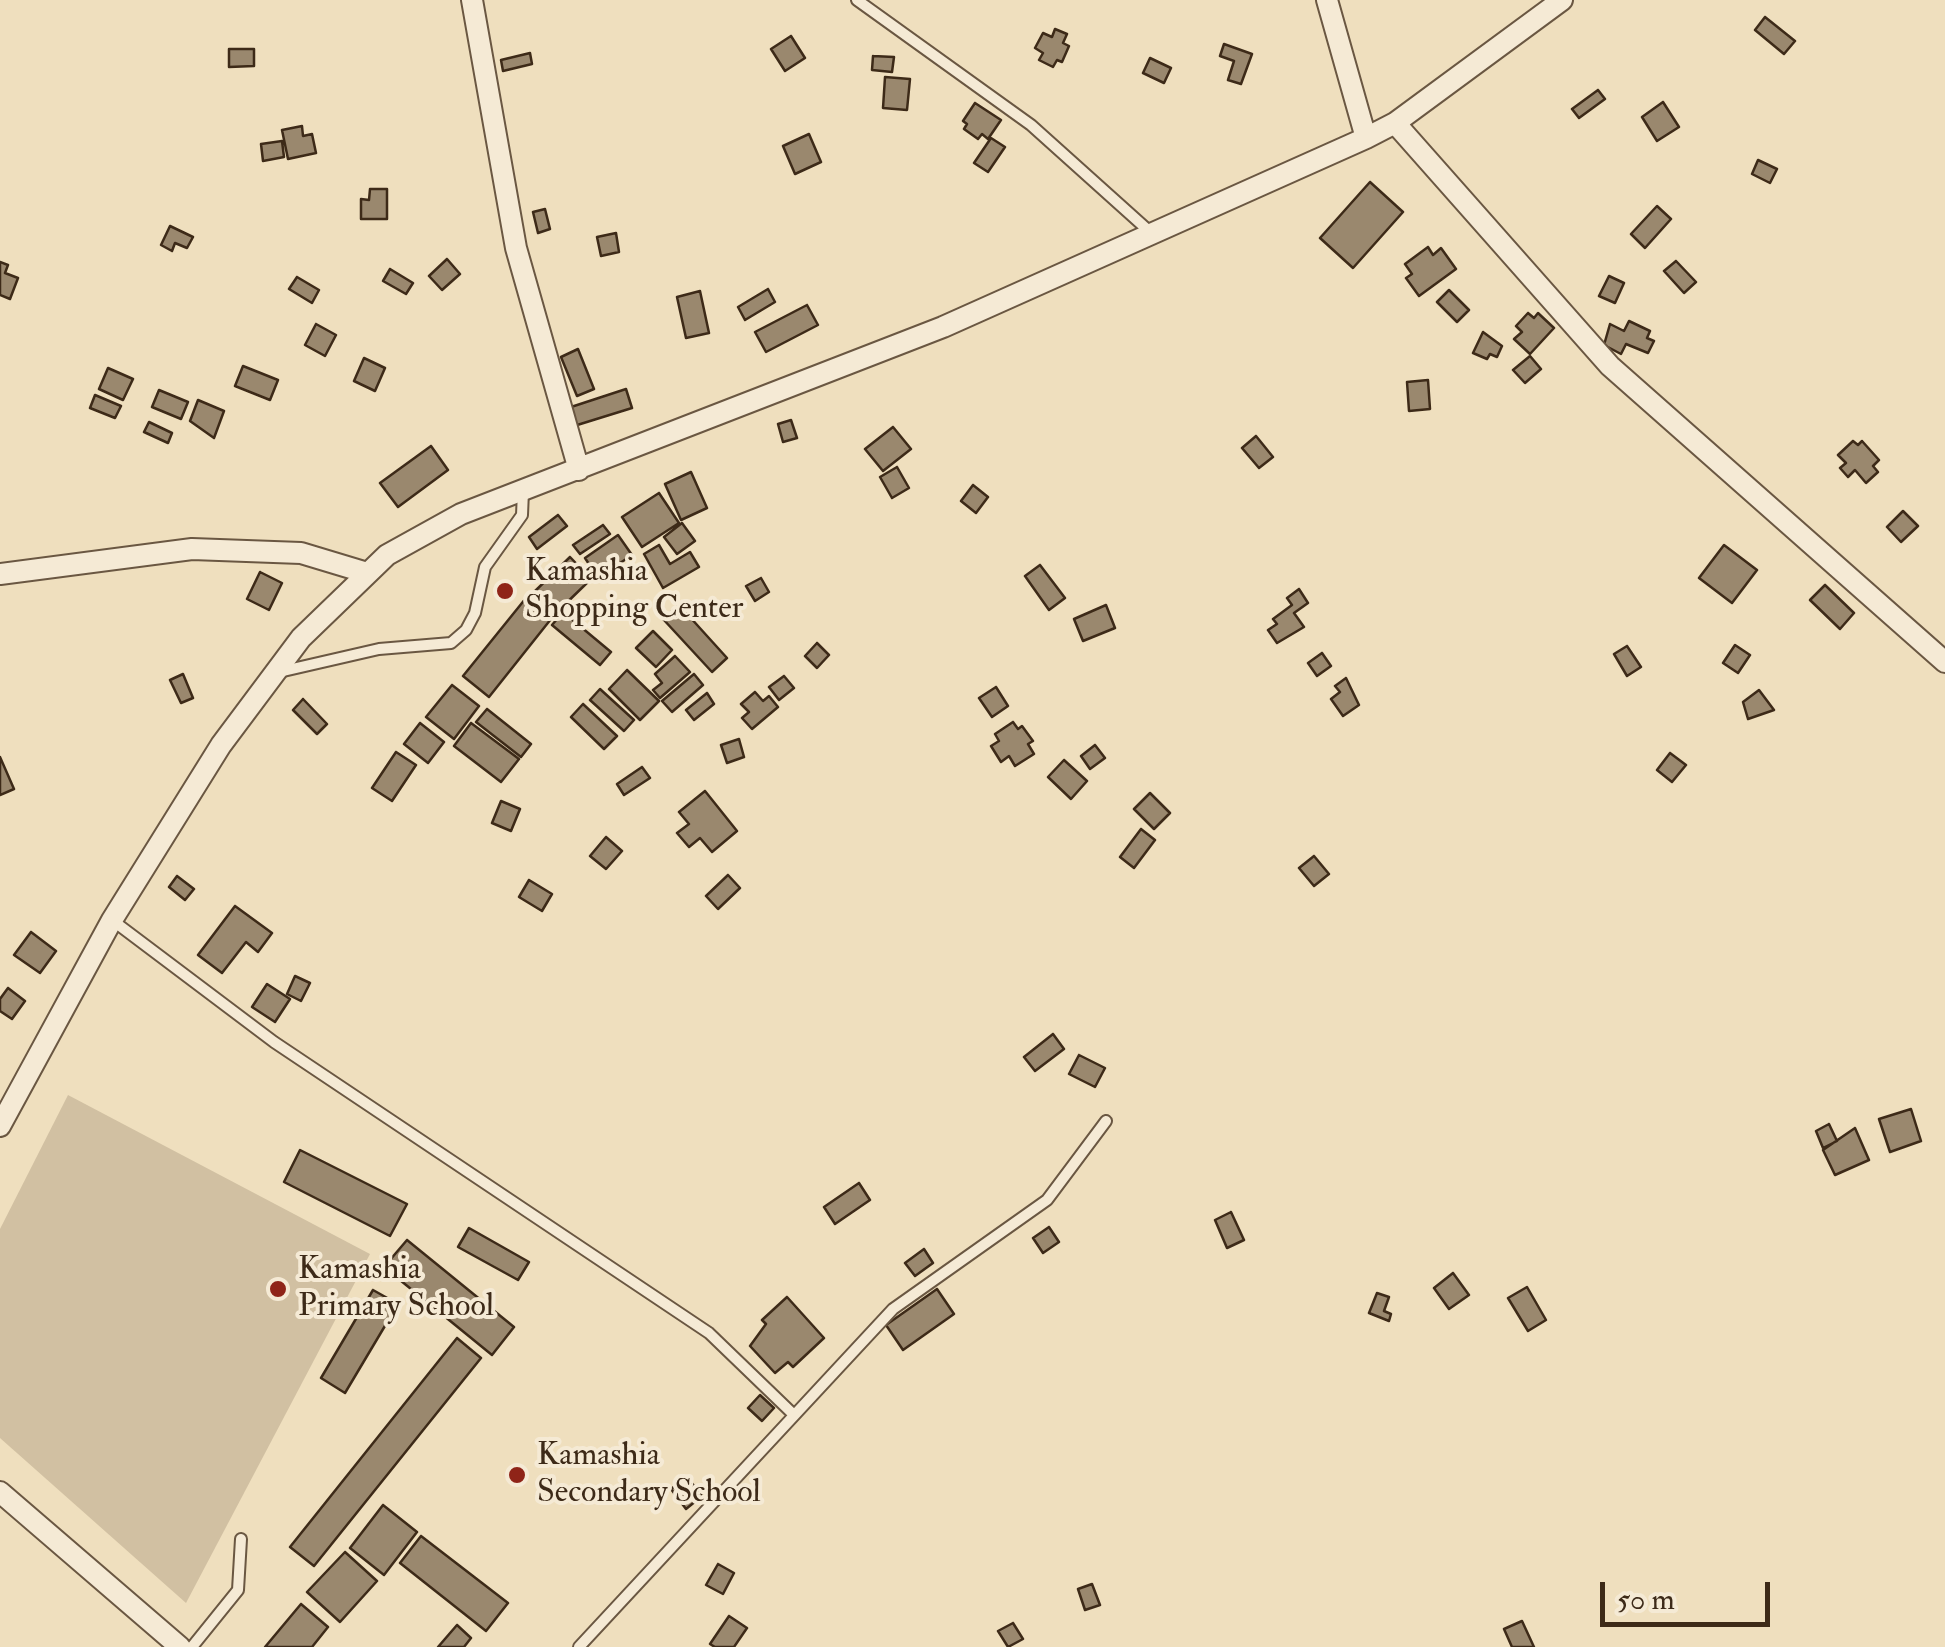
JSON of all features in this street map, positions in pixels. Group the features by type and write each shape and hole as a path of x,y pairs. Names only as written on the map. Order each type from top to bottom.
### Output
{"street":[{"path":"472,0 516,248 579,470"},
{"path":"1326,0 1366,138"},
{"path":"0,1126 166,826 273,672 364,572 434,528 944,327 1149,231 1366,138 1395,123 1562,0"},
{"path":"1395,123 1610,366 1945,662"},
{"path":"0,574 192,549 301,553 364,572"},
{"path":"0,1492 180,1647"}],"lane":[{"path":"857,0 1031,125 1149,231"},
{"path":"273,672 313,668 379,649 451,643 466,630 475,613 484,567 522,515 523,491"},
{"path":"112,920 274,1042 709,1333 793,1414"},
{"path":"579,1647 893,1310 1047,1200 1106,1121"},
{"path":"192,1647 238,1590 241,1540"}],"shaded area":[{"path":"68,1095 370,1254 186,1603 0,1438 0,1229"}],"building":[{"path":"1765,17 1795,41 1784,54 1755,30"},
{"path":"1055,29 1067,34 1063,43 1069,46 1062,62 1057,60 1053,67 1039,60 1043,53 1035,48 1043,33 1052,37"},
{"path":"791,36 805,58 785,71 771,49"},
{"path":"1224,44 1252,54 1241,84 1228,80 1234,61 1220,56"},
{"path":"229,49 254,49 254,66 229,67"},
{"path":"530,53 532,64 503,71 501,60"},
{"path":"873,56 894,57 892,72 872,70"},
{"path":"1150,58 1171,68 1164,83 1143,73"},
{"path":"885,77 910,79 907,110 883,108"},
{"path":"1598,90 1605,99 1579,118 1572,109"},
{"path":"1663,102 1679,127 1657,141 1642,117"},
{"path":"975,103 1001,120 988,139 982,134 978,139 964,129 967,124 963,121"},
{"path":"302,126 303,136 312,134 316,153 288,159 282,130"},
{"path":"809,134 821,162 795,174 783,146"},
{"path":"991,138 1005,147 988,172 974,163"},
{"path":"282,141 284,157 263,161 261,144"},
{"path":"1758,160 1777,169 1770,183 1752,174"},
{"path":"1370,182 1403,212 1353,268 1320,238"},
{"path":"370,189 387,189 387,219 361,219 361,199 369,200"},
{"path":"1657,206 1671,219 1645,248 1631,234"},
{"path":"545,209 550,229 538,233 533,212"},
{"path":"170,226 193,237 187,248 175,243 172,251 161,245"},
{"path":"616,233 619,252 601,256 597,237"},
{"path":"1428,247 1433,255 1441,248 1456,269 1419,296 1406,278 1412,274 1405,264"},
{"path":"447,259 460,274 442,290 429,276"},
{"path":"1676,261 1696,282 1684,293 1664,271"},
{"path":"0,262 8,265 5,273 18,278 10,299 0,295"},
{"path":"390,269 413,283 406,294 383,281"},
{"path":"1609,276 1624,283 1615,303 1599,296"},
{"path":"297,277 319,290 312,303 289,289"},
{"path":"768,289 775,302 745,320 738,307"},
{"path":"1449,290 1469,310 1457,322 1437,302"},
{"path":"700,291 709,333 686,338 677,297"},
{"path":"807,305 818,325 766,352 755,332"},
{"path":"1528,313 1534,318 1538,313 1554,328 1530,354 1514,339 1522,332 1516,326"},
{"path":"1629,321 1650,331 1647,338 1654,341 1648,353 1626,344 1621,354 1604,345 1610,324 1624,331"},
{"path":"316,324 336,335 325,356 305,345"},
{"path":"1483,332 1502,346 1497,357 1490,354 1487,359 1473,353"},
{"path":"578,349 594,389 577,396 561,357"},
{"path":"1530,356 1541,369 1525,383 1513,370"},
{"path":"364,358 385,368 375,391 354,381"},
{"path":"243,366 278,380 270,400 235,386"},
{"path":"108,368 133,379 123,400 99,389"},
{"path":"1428,380 1430,409 1409,411 1407,382"},
{"path":"626,389 632,408 574,426 568,408"},
{"path":"159,390 188,402 181,419 152,407"},
{"path":"95,395 121,406 115,418 90,408"},
{"path":"198,400 224,411 214,438 190,421"},
{"path":"791,420 797,438 783,442 778,424"},
{"path":"149,422 172,433 168,443 144,432"},
{"path":"893,427 911,449 883,471 865,449"},
{"path":"1256,436 1273,457 1259,468 1242,448"},
{"path":"1853,441 1858,445 1862,441 1879,460 1873,466 1878,472 1866,483 1855,470 1848,477 1840,468 1846,463 1838,455"},
{"path":"431,446 448,470 398,507 380,483"},
{"path":"897,467 909,488 892,498 880,477"},
{"path":"691,472 707,508 681,520 665,484"},
{"path":"973,485 988,497 976,513 961,501"},
{"path":"659,493 679,523 642,547 622,517"},
{"path":"1903,511 1918,526 1901,542 1887,527"},
{"path":"558,515 567,526 537,549 529,537"},
{"path":"682,523 695,541 677,554 664,537"},
{"path":"603,525 610,534 580,554 573,545"},
{"path":"618,535 632,555 598,578 585,558"},
{"path":"659,545 670,564 690,552 699,567 663,588 644,554"},
{"path":"1724,545 1757,570 1732,603 1699,578"},
{"path":"570,557 591,579 552,617 531,595"},
{"path":"1040,565 1065,598 1049,610 1025,576"},
{"path":"260,572 282,583 269,610 247,599"},
{"path":"761,578 769,592 755,601 746,586"},
{"path":"1825,585 1854,613 1840,629 1810,600"},
{"path":"1299,589 1308,603 1294,613 1304,627 1277,643 1268,630 1277,624 1273,619 1292,605 1287,598"},
{"path":"526,598 551,619 489,697 463,676"},
{"path":"679,605 727,658 712,672 663,619"},
{"path":"1106,605 1115,628 1083,641 1074,619"},
{"path":"563,612 611,652 600,665 552,625"},
{"path":"653,631 672,650 656,667 636,648"},
{"path":"817,643 829,655 817,668 805,656"},
{"path":"1735,645 1750,655 1738,673 1723,663"},
{"path":"1627,646 1641,667 1627,676 1614,654"},
{"path":"1322,653 1331,666 1317,676 1308,663"},
{"path":"675,656 690,672 660,698 653,690 662,683 655,674"},
{"path":"627,670 659,701 640,720 609,689"},
{"path":"183,674 193,698 181,703 170,680"},
{"path":"694,674 703,685 672,712 662,701"},
{"path":"784,676 794,688 779,700 769,687"},
{"path":"1346,678 1359,705 1343,716 1331,699 1340,692 1335,686"},
{"path":"452,685 479,706 454,739 426,717"},
{"path":"996,687 1008,706 992,717 979,698"},
{"path":"600,689 634,720 624,731 590,700"},
{"path":"1759,690 1774,710 1748,719 1743,702"},
{"path":"755,692 763,701 769,696 778,707 752,729 742,718 749,712 741,704"},
{"path":"707,693 714,704 694,720 686,710"},
{"path":"303,699 327,724 317,734 293,710"},
{"path":"583,704 617,736 604,749 571,717"},
{"path":"487,709 531,744 521,757 476,722"},
{"path":"1013,722 1018,729 1022,726 1033,741 1028,744 1034,754 1015,766 1009,756 1001,762 991,746 999,741 995,734"},
{"path":"420,723 444,742 428,763 404,744"},
{"path":"471,723 519,759 501,782 454,746"},
{"path":"739,739 744,757 727,763 721,745"},
{"path":"1095,745 1105,758 1090,769 1081,756"},
{"path":"396,752 416,765 392,801 372,788"},
{"path":"1670,753 1686,765 1672,782 1657,770"},
{"path":"0,757 14,789 0,795"},
{"path":"1064,760 1087,781 1071,799 1048,777"},
{"path":"642,767 650,778 624,795 617,784"},
{"path":"705,791 737,831 712,852 700,838 689,847 677,833 689,824 679,812"},
{"path":"1150,793 1170,813 1154,829 1134,809"},
{"path":"501,801 520,809 511,831 492,823"},
{"path":"1141,829 1155,840 1134,868 1120,857"},
{"path":"606,837 622,851 606,869 590,856"},
{"path":"1314,856 1329,874 1314,886 1299,868"},
{"path":"728,875 740,888 718,909 706,896"},
{"path":"177,876 194,889 185,900 169,887"},
{"path":"529,880 552,894 542,911 519,897"},
{"path":"235,906 272,933 258,952 246,942 222,973 198,955"},
{"path":"31,932 56,951 40,973 14,955"},
{"path":"295,976 310,983 301,1001 287,994"},
{"path":"267,984 290,999 275,1022 252,1007"},
{"path":"8,988 25,1001 12,1019 0,1011 0,999"},
{"path":"1053,1034 1064,1049 1035,1071 1024,1057"},
{"path":"1079,1055 1105,1068 1095,1087 1069,1074"},
{"path":"1911,1109 1921,1141 1890,1152 1879,1119"},
{"path":"1829,1124 1837,1141 1823,1148 1816,1131"},
{"path":"1855,1128 1869,1160 1835,1175 1823,1150"},
{"path":"300,1150 407,1204 390,1236 284,1182"},
{"path":"859,1183 870,1200 835,1224 824,1207"},
{"path":"1231,1212 1244,1240 1227,1248 1215,1220"},
{"path":"1049,1227 1059,1242 1043,1253 1033,1238"},
{"path":"469,1228 529,1262 518,1280 458,1247"},
{"path":"407,1240 514,1327 492,1355 384,1267"},
{"path":"924,1249 933,1263 915,1276 905,1263"},
{"path":"1453,1273 1469,1295 1449,1309 1434,1288"},
{"path":"1527,1287 1546,1320 1528,1331 1508,1298"},
{"path":"937,1289 954,1314 903,1350 886,1325"},
{"path":"373,1290 398,1304 345,1393 321,1378"},
{"path":"1377,1293 1389,1297 1384,1311 1391,1314 1389,1321 1369,1313"},
{"path":"787,1297 824,1338 793,1367 788,1362 775,1373 750,1346 766,1324 762,1320"},
{"path":"457,1338 481,1358 314,1566 290,1547"},
{"path":"760,1395 774,1408 762,1421 748,1408"},
{"path":"687,1477 702,1496 686,1509 671,1489"},
{"path":"383,1505 417,1532 384,1575 350,1548"},
{"path":"421,1536 508,1603 486,1631 400,1563"},
{"path":"345,1552 377,1581 340,1622 307,1592"},
{"path":"718,1564 734,1573 723,1594 706,1585"},
{"path":"1092,1584 1100,1605 1085,1610 1078,1589"},
{"path":"301,1604 328,1627 312,1647 265,1647"},
{"path":"729,1616 747,1628 734,1647 715,1647 710,1644"},
{"path":"1522,1621 1534,1647 1512,1647 1504,1629"},
{"path":"1013,1623 1023,1639 1008,1647 998,1631"},
{"path":"457,1625 471,1638 464,1647 438,1647"}],"place":[{"name":"Kamashia Shopping Center","path":"505,591"},
{"name":"Kamashia Primary School","path":"278,1289"},
{"name":"Kamashia Secondary School","path":"517,1475"}]}
